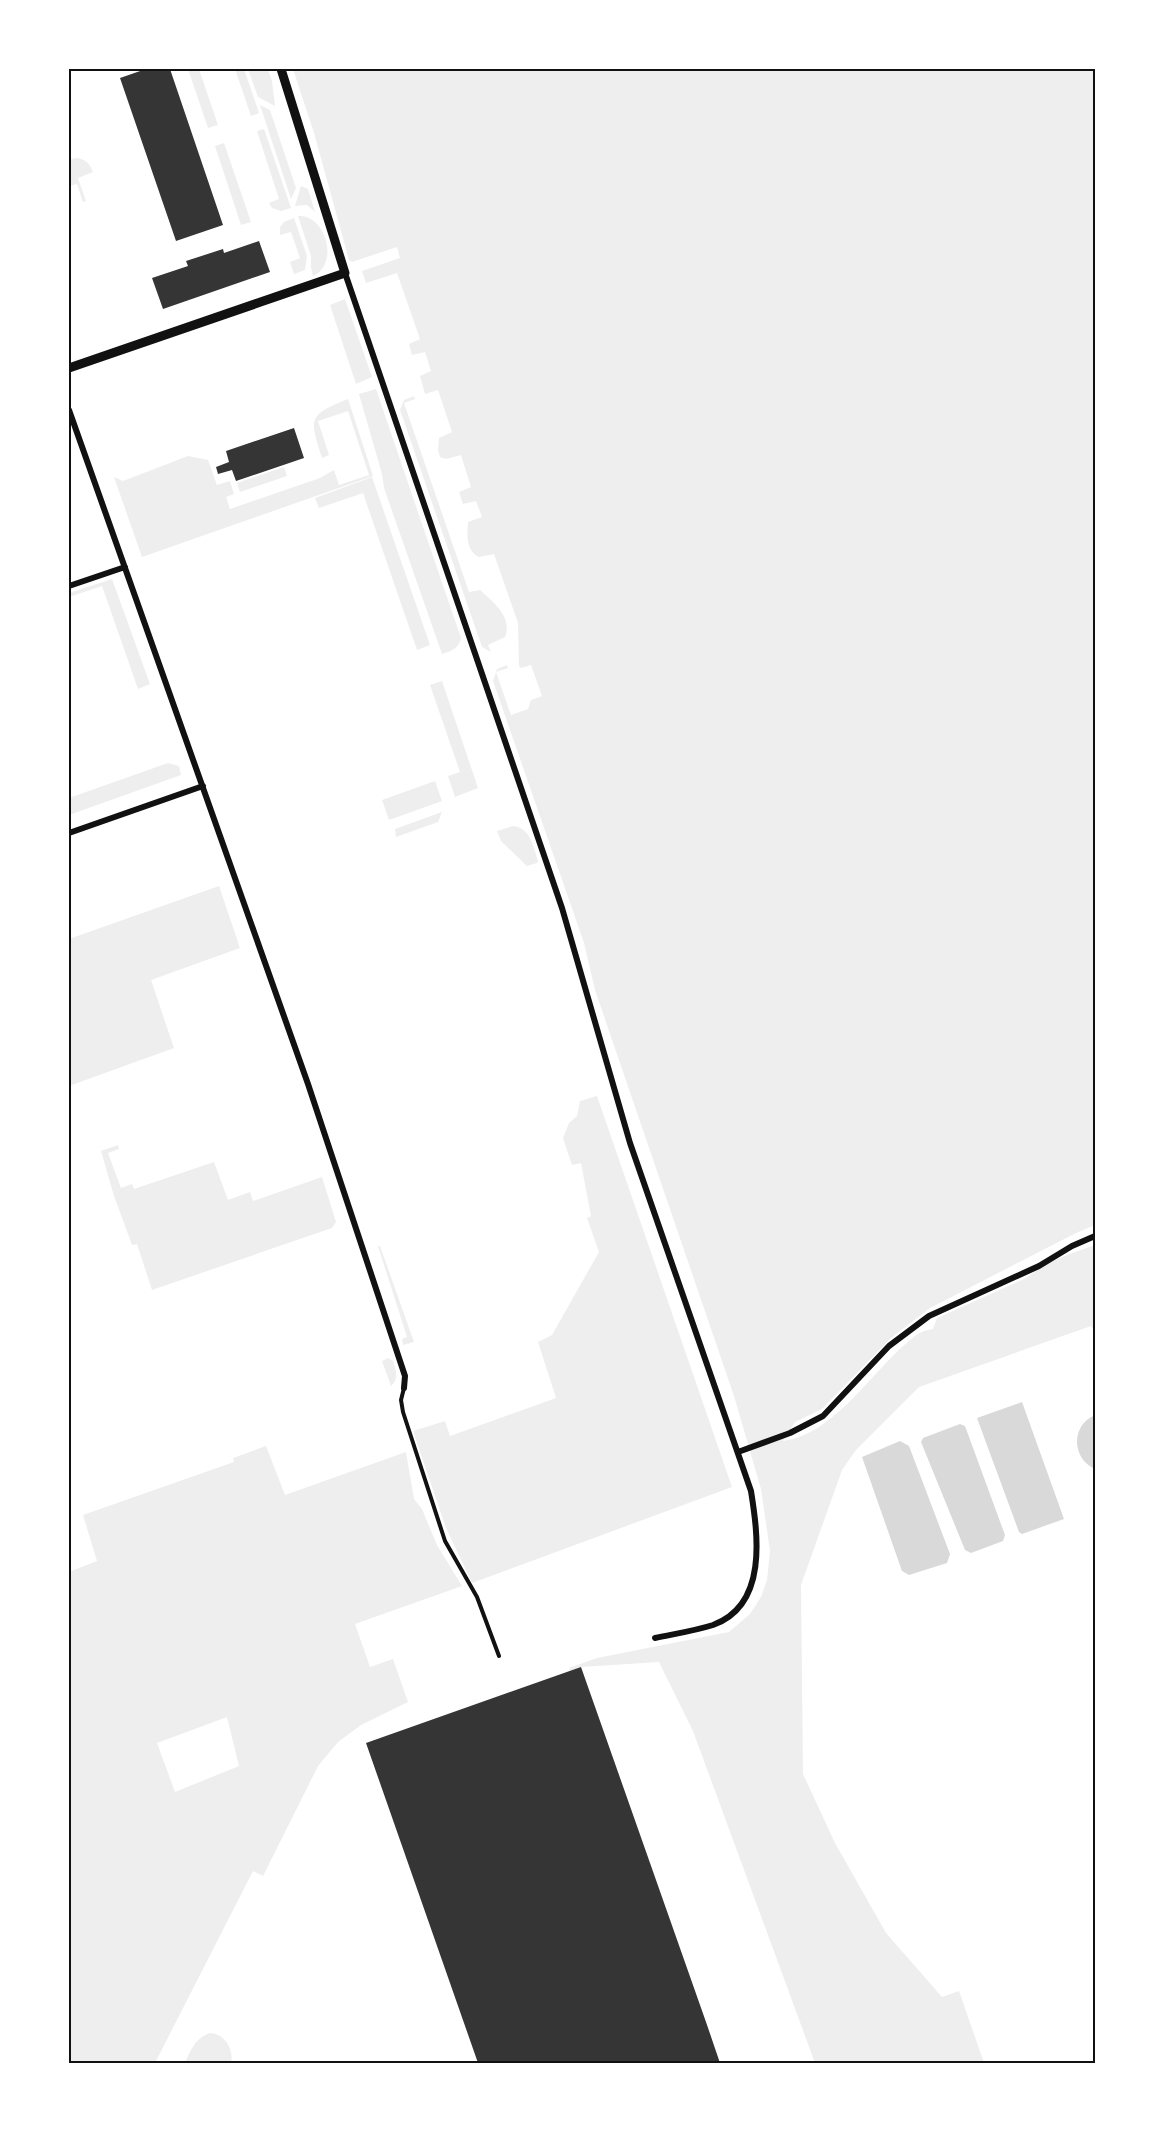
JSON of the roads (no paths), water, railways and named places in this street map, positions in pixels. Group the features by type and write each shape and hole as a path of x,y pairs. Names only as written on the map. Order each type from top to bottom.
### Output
{"street":[{"path":"281,69 345,273 562,908 630,1143 751,1491 756,1522 757,1553 754,1580 749,1592 734,1611 720,1621 655,1638"},
{"path":"69,368 345,273"},
{"path":"69,410 308,1084 405,1377 404,1388"},
{"path":"69,586 125,567"},
{"path":"69,833 203,786"},
{"path":"738,1452 796,1430 823,1416 889,1346 928,1316 1039,1266 1072,1246 1095,1236"}],"lane":[{"path":"404,1388 401,1400 403,1412 445,1541 477,1598 499,1656"}]}
